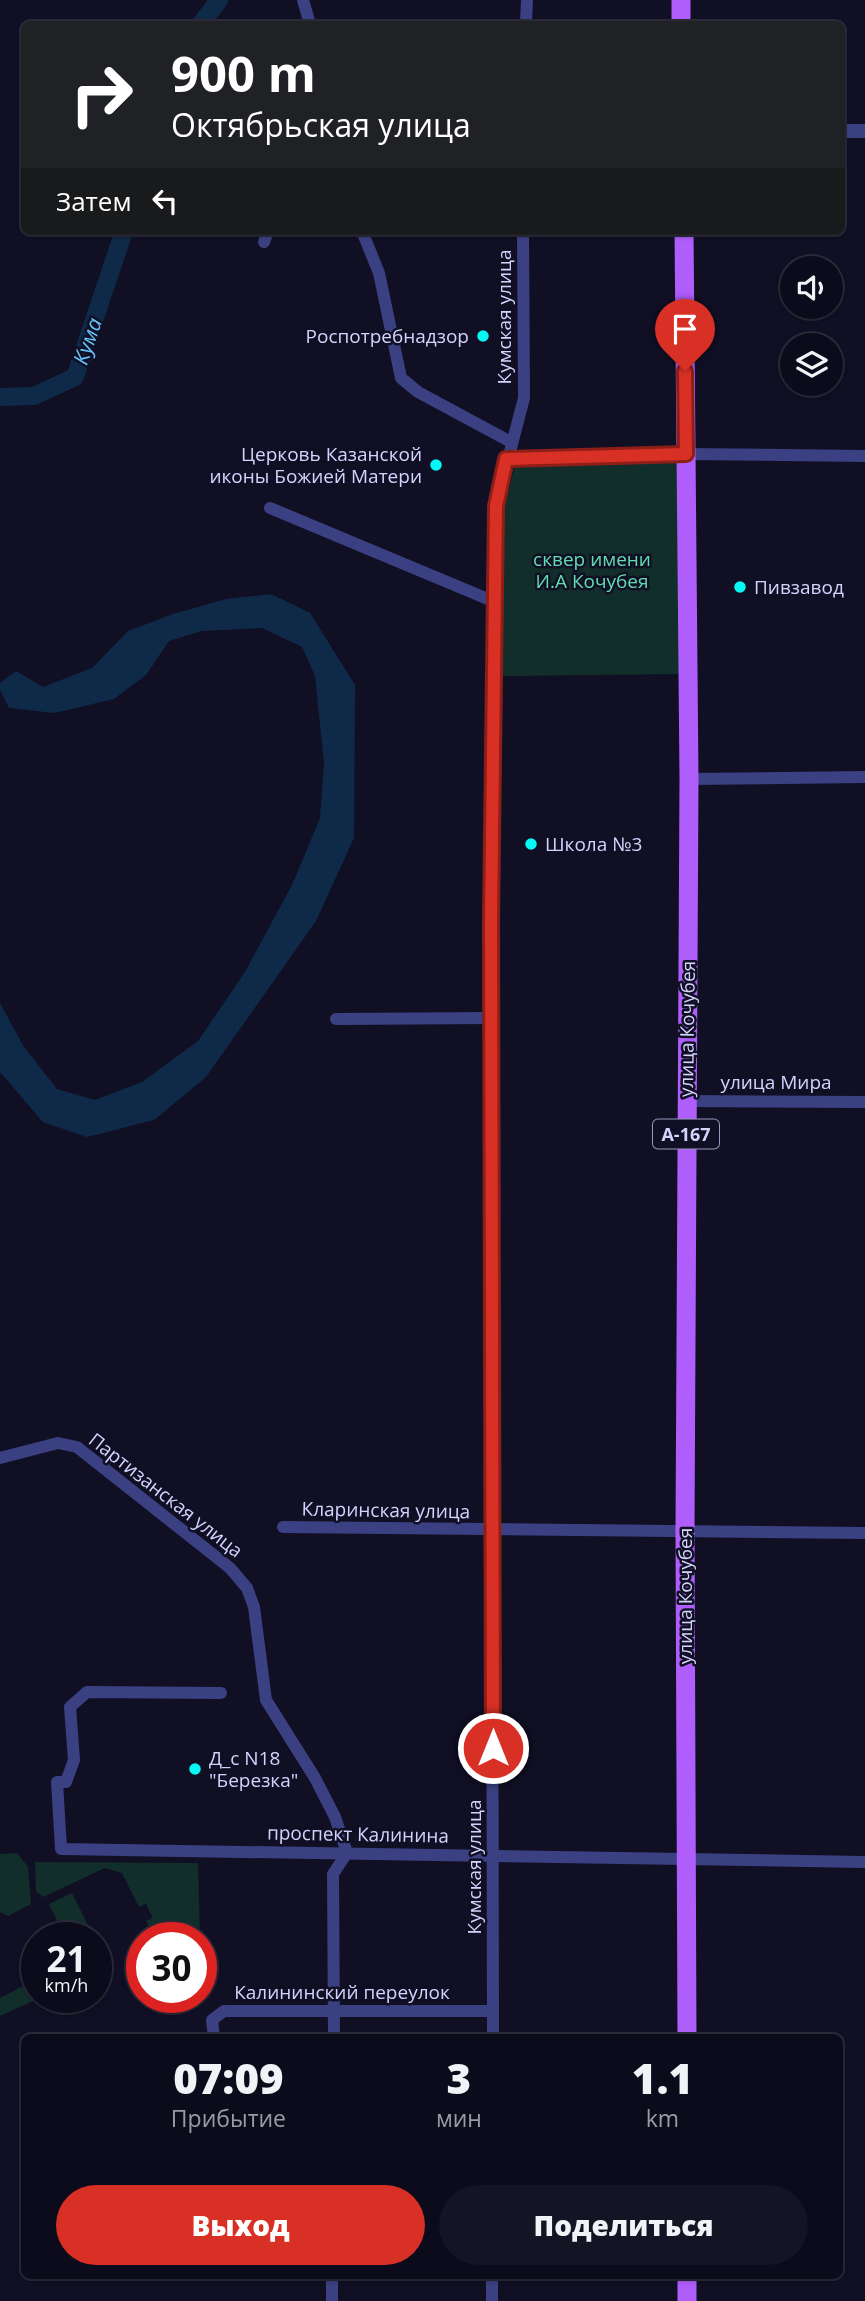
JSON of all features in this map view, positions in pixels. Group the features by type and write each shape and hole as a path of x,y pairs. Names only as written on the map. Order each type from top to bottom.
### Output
{"main road":[{"path":"681,0 681,21"},
{"name":"улица Кочубея","path":"684,235 689,779 685,1531 687,2034"},
{"path":"687,2279 687,2301"}],"street":[{"path":"303,0 309,21"},
{"path":"526,21 527,0"},
{"path":"845,131 865,131"},
{"path":"364,235 379,273 401,378 418,392 511,442"},
{"name":"Кумская улица","path":"493,2034 491,1018 496,506 506,459 524,398 523,235"},
{"path":"506,459 686,454 865,456"},
{"path":"270,508 495,602"},
{"path":"689,779 865,776"},
{"path":"335,1019 491,1018"},
{"name":"улица Мира","path":"686,1101 865,1102"},
{"name":"Партизанская улица","path":"0,1458 58,1443 76,1447 230,1568 247,1588 254,1607 266,1700 320,1788 347,1853"},
{"name":"Кларинская улица","path":"284,1527 865,1533"},
{"name":"проспект Калинина","path":"221,1693 87,1692 70,1707 74,1759 65,1783 57,1783 61,1849 865,1861"},
{"path":"334,2034 333,1874 347,1853"},
{"name":"Калининский переулок","path":"214,2034 212,2020 224,2011 493,2011"},
{"path":"332,2279 332,2301"},
{"path":"492,2279 492,2301"}],"green space":[{"name":"сквер имени И.А Кочубея","path":"679,463 681,674 502,676 504,508 515,465"},
{"path":"17,1853 28,1867 31,1904 8,1916 0,1912 0,1854"},
{"path":"35,1862 198,1863 200,1922 146,1922 153,1918 146,1904 139,1907 122,1873 105,1868 43,1897 36,1891"},
{"path":"72,1893 86,1922 58,1922 49,1904"},
{"path":"21,1987 21,2006 0,2016 0,1998"}],"water":[{"path":"271,594 310,613 355,685 354,838 316,921 206,1077 154,1120 87,1137 43,1122 0,1072 0,1003 24,1047 57,1089 95,1100 142,1082 198,1041 245,972 292,885 320,818 324,763 315,676 302,647 262,628 202,631 169,641 146,675 114,699 54,713 9,708 0,690 0,683 16,671 43,687 92,668 128,631 173,614 226,599"}],"waterway":[{"name":"Кума","path":"203,21 219,0"},
{"name":"Кума","path":"0,397 34,396 75,377 123,235"}],"place":[{"name":"Роспотребнадзор","path":"483,336"},
{"name":"Церковь Казанской иконы Божией Матери","path":"436,465"},
{"name":"Пивзавод","path":"740,587"},
{"name":"Школа №3","path":"531,844"},
{"name":"Д_с N18 \"Березка\"","path":"195,1769"}],"route":[{"path":"493,1748 494,1262 491,922 496,506 506,459 525,456 686,454 685,371"}]}
